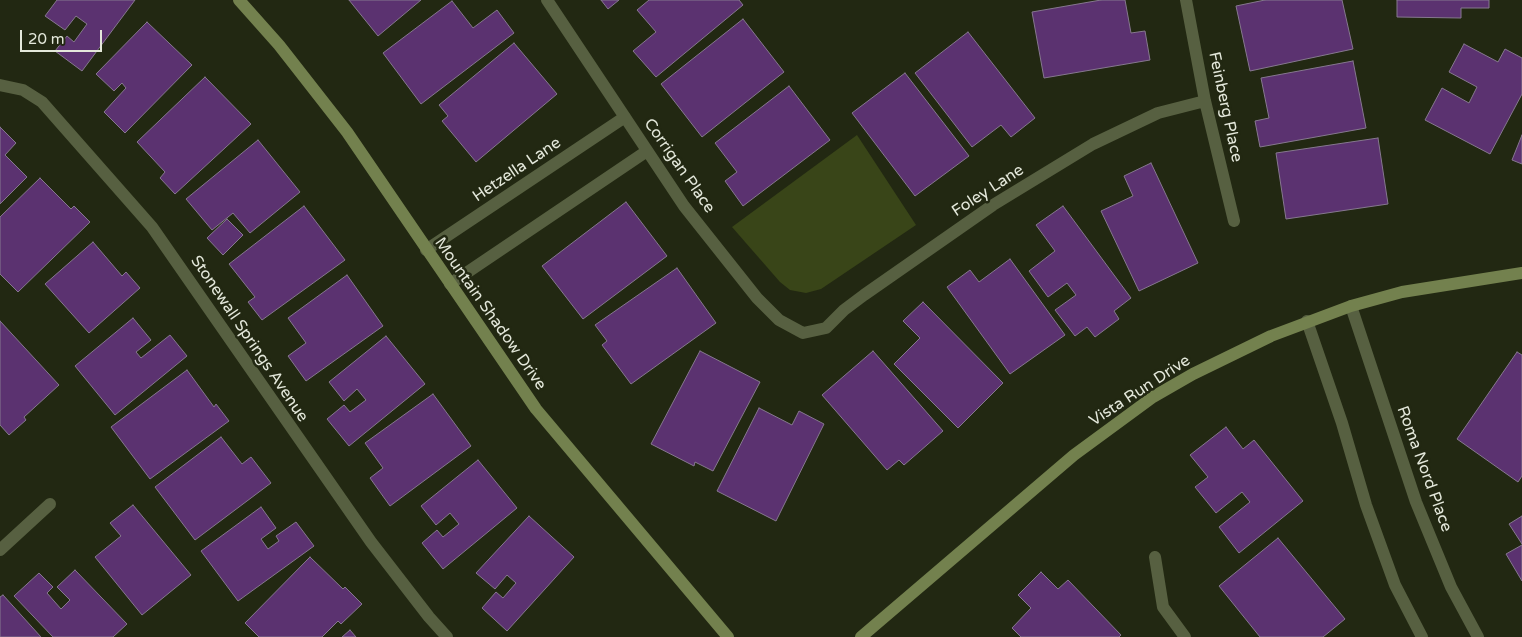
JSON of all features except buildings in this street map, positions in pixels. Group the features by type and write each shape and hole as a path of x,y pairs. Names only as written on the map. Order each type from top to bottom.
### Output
{"street":[{"name":"Mountain Shadow Drive","path":"239,0 312,86 536,409 728,637"},
{"name":"Corrigan Place","path":"547,0 684,206 757,298 779,320 803,333"},
{"name":"Feinberg Place","path":"1186,0 1205,101 1234,221"},
{"name":"Stonewall Springs Avenue","path":"1,85 23,90 42,102 152,227 371,542 429,617 447,637"},
{"name":"Foley Lane","path":"803,333 826,328 844,310 864,295 993,205 1093,144 1158,113 1205,101"},
{"name":"Hetzella Lane","path":"426,250 625,117"},
{"path":"450,284 647,151"},
{"name":"Vista Run Drive","path":"861,637 1074,455 1146,402 1233,353 1307,321 1351,306 1402,292 1522,273"},
{"name":"Roma Nord Place","path":"1351,306 1416,502 1451,587 1478,637"},
{"path":"1307,321 1392,576 1422,637"},
{"path":"0,550 50,504"},
{"path":"1155,558 1163,607 1185,637"}],"green space":[{"path":"857,135 916,225 821,289 806,293 790,290 780,282 732,227"}]}
